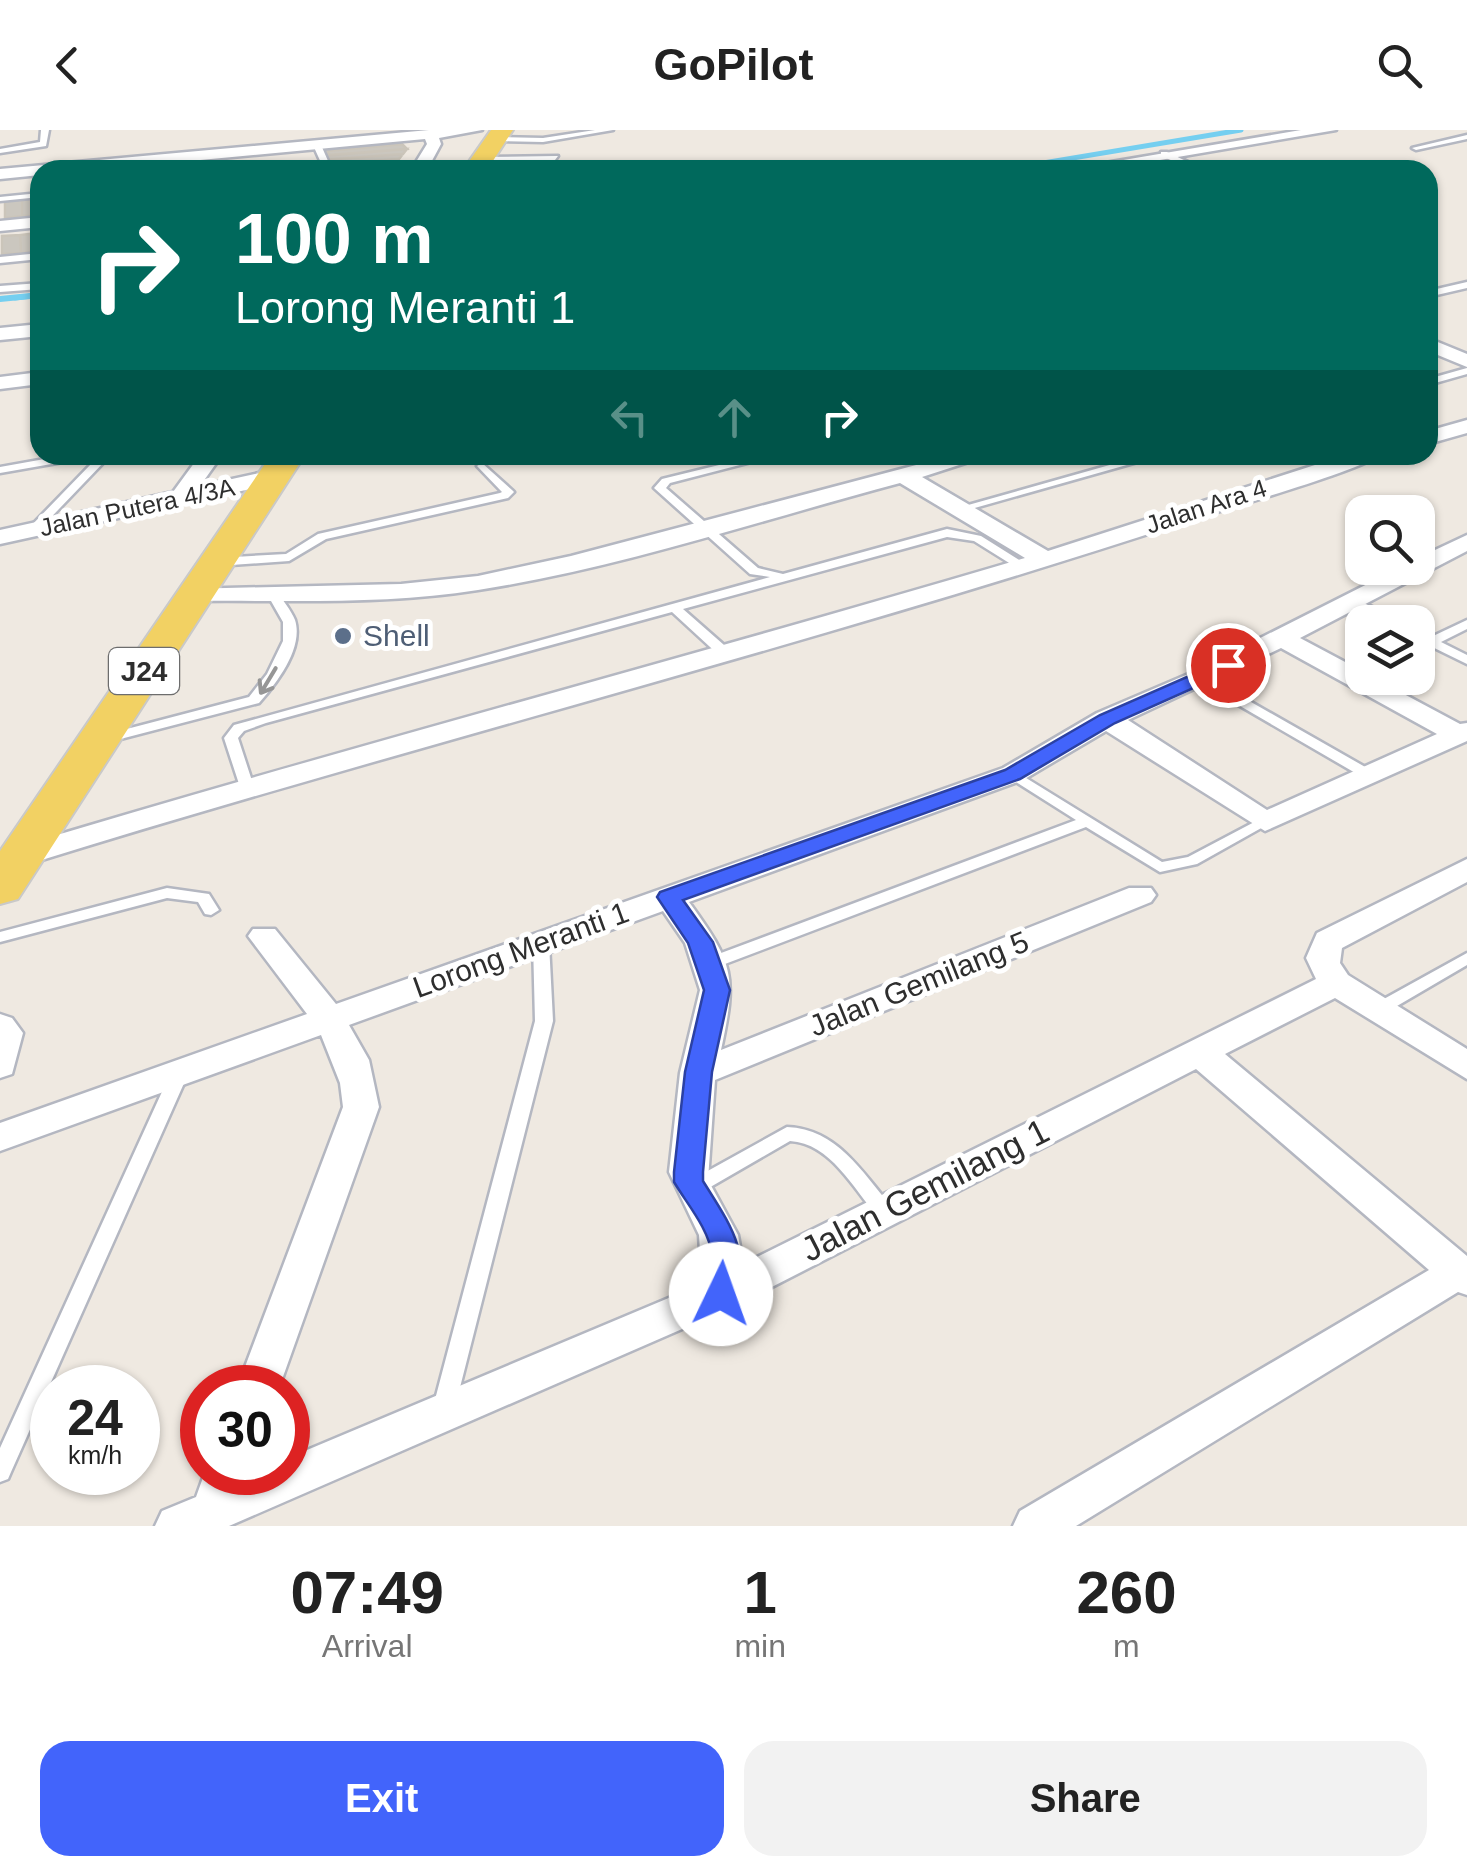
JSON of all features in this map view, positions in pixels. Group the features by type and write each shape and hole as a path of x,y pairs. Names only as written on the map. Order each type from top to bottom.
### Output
{"main road":[{"name":"J24","path":"10,872 280,466"}],"street":[{"path":"1130,160 1329,130"},
{"path":"425,160 434,144 430,136"},
{"path":"185,160 430,136 486,146"},
{"path":"0,174 30,171"},
{"path":"0,226 30,223"},
{"path":"0,334 30,331"},
{"path":"1438,339 1454,335"},
{"path":"1438,347 1467,361"},
{"path":"0,383 30,379"},
{"path":"1438,435 1467,426"},
{"path":"180,498 205,465"},
{"path":"206,578 273,594 401,591 478,583 708,528 940,465"},
{"name":"Jalan Ara 4","path":"10,872 247,786 726,655 1034,563 1337,465"},
{"name":"Jalan Putera 4/3A","path":"0,538 180,498 280,466"},
{"path":"903,475 967,513 1034,563"},
{"name":"Lorong Meranti 1","path":"0,1136 1012,774 1108,719 1202,678 1467,542"},
{"path":"1282,638 1463,733"},
{"path":"1108,719 1265,822 1463,733"},
{"path":"1467,870 1329,942 1322,953 1322,966 1336,983 1467,1066"},
{"name":"Jalan Gemilang 5","path":"698,1072 1140,895"},
{"path":"669,897 711,963 717,990 698,1072 688,1172 727,1258 721,1294"},
{"path":"264,936 356,1066 360,1106 266,1365"},
{"name":"Jalan Gemilang 1","path":"206,1504 442,1416 721,1294 1336,983"},
{"path":"0,1026 6,1033 0,1065"},
{"path":"1036,1526 1463,1276 1198,1050"}],"lane":[{"path":"0,151 43,144 45,130"},
{"path":"486,146 609,130"},
{"path":"1416,148 1467,137"},
{"path":"317,145 323,160"},
{"path":"486,146 554,158"},
{"path":"1164,154 1178,160"},
{"path":"0,198 30,196"},
{"path":"0,260 30,257"},
{"path":"1438,292 1467,285"},
{"path":"0,289 30,287"},
{"path":"1438,379 1467,371"},
{"path":"0,470 30,465"},
{"path":"32,530 96,465"},
{"path":"736,465 662,485 663,492 754,571 772,576 1124,465"},
{"path":"206,578 289,557 335,532 504,496 508,492 482,466"},
{"path":"247,786 232,738 240,728 947,533 977,538 1034,563"},
{"path":"98,740 254,700 265,690 291,636 287,617 273,594"},
{"path":"1353,602 1359,605"},
{"path":"676,609 726,655"},
{"path":"1435,640 1467,624"},
{"path":"1435,644 1467,660"},
{"path":"1202,678 1369,775"},
{"path":"1012,774 1137,856 1170,868 1265,822"},
{"path":"711,963 1085,822"},
{"path":"0,938 168,893 203,898 210,910"},
{"path":"442,1416 544,1021 540,943"},
{"path":"1379,1009 1467,958"},
{"path":"0,1472 180,1072"},
{"path":"692,1188 787,1134 802,1132 819,1138 884,1211"}],"building":[{"path":"402,144 407,149 329,155 327,151"},
{"path":"407,149 403,154 324,160 322,156"},
{"path":"403,154 399,159 387,160 324,160"},
{"path":"30,199 30,216 22,216 22,200"},
{"path":"22,200 22,216 5,218 5,201"},
{"path":"30,234 30,252 21,253 20,235"},
{"path":"20,235 21,253 2,254 2,236"}],"waterway":[{"path":"1061,160 1241,130"},
{"path":"0,299 30,296"},
{"path":"15,298 30,296"}],"place":[{"name":"Shell","path":"343,636"}],"route":[{"path":"721,1294 727,1258 722,1237 689,1182 688,1172 698,1072 717,990 711,963 669,897 1012,774 1108,719 1228,665"}]}
